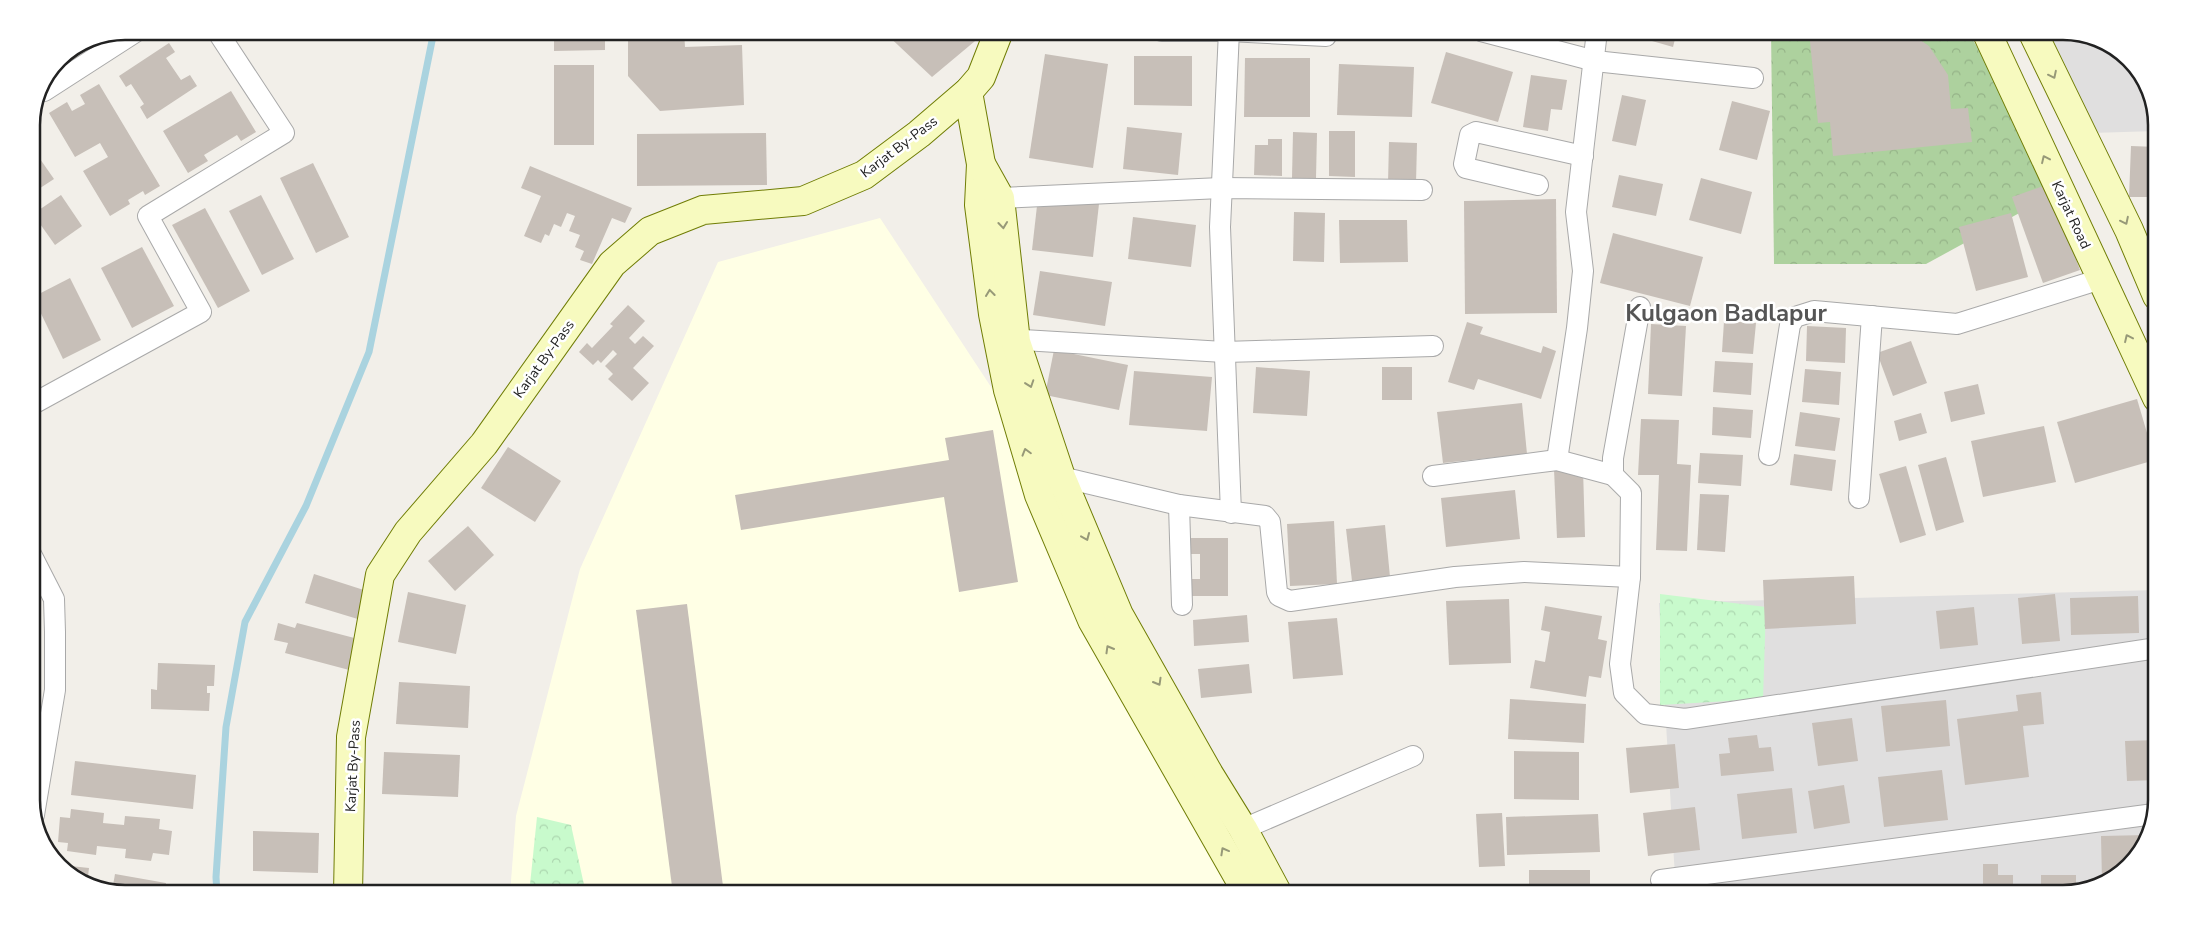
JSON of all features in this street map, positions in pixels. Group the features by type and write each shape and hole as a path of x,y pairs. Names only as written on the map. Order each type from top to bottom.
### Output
{"main road":[{"name":"Karjat By-Pass","path":"348,885 351,737 380,575 408,532 484,444 612,264 650,231 703,210 803,201 864,176 919,134 968,92 981,77 995,40"},
{"name":"Karjat Road","path":"1990,40 2148,379"},
{"path":"2036,40 2129,230 2148,275"},
{"path":"968,92 981,164 978,205 993,314 1008,390 1048,481 1119,615 1208,774 1243,829 1273,885"},
{"path":"981,164 1000,198 1016,342 1048,481 1092,620 1243,885"}],"street":[{"path":"48,88 123,40"},
{"path":"40,401 202,312 148,216 284,133 223,40"},
{"path":"1229,40 1220,227 1231,513"},
{"path":"1515,40 1595,61 1753,78"},
{"path":"1557,460 1577,328 1583,271 1576,212 1596,40"},
{"path":"1538,184 1466,168 1464,164 1470,135 1476,132 1583,156"},
{"path":"1000,198 1221,188 1422,190"},
{"path":"1769,455 1790,325 1795,316 1814,311 1957,324 2101,279"},
{"path":"1613,474 1613,458 1640,307"},
{"path":"1859,498 1872,316"},
{"path":"1016,342 1023,340 1224,352 1433,346"},
{"path":"1433,476 1557,460 1613,474 1631,493 1630,577 1620,664 1624,693 1645,714 1685,719 2148,649"},
{"path":"1048,481 1179,505 1231,513 1261,515 1268,518 1270,522 1277,592 1279,596 1290,601 1455,578 1524,572 1630,577"},
{"path":"1179,505 1182,605"},
{"path":"40,570 54,599 55,690 40,779"},
{"path":"1243,829 1413,756"},
{"path":"1662,880 2146,815"}],"shaded area":[{"path":"2049,40 2080,42 2106,51 2131,73 2144,97 2148,131 2091,133"},
{"path":"880,218 1039,460 1231,885 511,885 516,816 580,569 718,262"},
{"path":"2148,590 2148,800 2142,833 2127,856 2110,871 2085,882 2075,884 1675,885 1659,603"}],"green space":[{"path":"1771,40 1973,40 2058,192 1926,264 1774,264"},
{"path":"1660,594 1766,607 1763,699 1660,705"},
{"path":"537,817 571,825 584,885 530,885"}],"building":[{"path":"554,40 605,40 605,50 554,51"},
{"path":"628,40 685,40 685,47 742,45 744,105 660,111 628,76"},
{"path":"893,40 976,40 932,77"},
{"path":"1648,40 1675,40 1673,47"},
{"path":"1810,40 1920,40 1929,46 1948,75 1951,109 1968,108 1972,142 1833,156 1830,122 1818,123"},
{"path":"169,43 175,52 166,58 181,80 190,75 197,86 147,119 140,107 144,104 131,84 126,87 119,76"},
{"path":"1446,52 1513,72 1498,122 1431,103"},
{"path":"1045,54 1108,64 1093,168 1029,158"},
{"path":"1134,56 1192,56 1192,106 1134,105"},
{"path":"1245,58 1310,58 1310,117 1244,117"},
{"path":"1339,64 1414,67 1412,117 1337,115"},
{"path":"554,65 594,65 594,145 554,145"},
{"path":"1531,75 1567,80 1562,110 1551,109 1548,131 1523,127"},
{"path":"99,84 160,186 145,195 143,191 128,200 130,204 110,216 83,171 108,157 100,143 75,157 49,113 67,102 72,111 85,104 80,95"},
{"path":"231,91 256,132 241,141 237,135 204,155 208,161 188,173 163,131"},
{"path":"1622,95 1646,100 1636,146 1612,141"},
{"path":"1732,101 1770,111 1757,160 1719,150"},
{"path":"1127,127 1182,133 1178,175 1123,169"},
{"path":"1329,131 1355,131 1355,177 1329,176"},
{"path":"1293,132 1317,133 1316,178 1292,178"},
{"path":"766,133 767,185 637,186 637,134"},
{"path":"1268,139 1282,139 1282,176 1254,175 1255,145 1268,145"},
{"path":"1389,142 1417,143 1416,183 1388,183"},
{"path":"2131,146 2148,147 2148,197 2129,197"},
{"path":"40,159 54,179 40,188"},
{"path":"313,163 349,237 316,253 280,178"},
{"path":"530,166 632,208 625,223 612,218 592,264 580,260 584,251 575,247 580,235 569,231 575,216 567,213 561,227 554,224 549,236 545,234 541,243 524,236 541,196 521,188"},
{"path":"1619,175 1663,184 1656,216 1612,207"},
{"path":"1701,178 1752,192 1741,234 1689,220"},
{"path":"2049,184 2080,270 2043,283 2012,197"},
{"path":"61,195 82,226 55,245 40,224 40,209"},
{"path":"261,195 294,259 262,275 229,211"},
{"path":"1038,197 1099,204 1093,257 1032,250"},
{"path":"1556,199 1557,313 1465,314 1464,201"},
{"path":"205,208 250,291 218,308 172,225"},
{"path":"1294,212 1325,213 1324,262 1293,261"},
{"path":"2011,213 2028,277 1976,291 1959,227"},
{"path":"1133,217 1196,225 1191,267 1128,259"},
{"path":"1339,220 1407,220 1408,262 1340,263"},
{"path":"1613,233 1703,257 1690,306 1600,283"},
{"path":"142,247 174,306 132,328 101,268"},
{"path":"1040,271 1112,282 1105,326 1033,315"},
{"path":"70,278 101,340 63,359 40,311 40,293"},
{"path":"628,305 645,321 629,338 635,344 643,336 654,346 633,368 649,383 632,401 608,379 613,374 605,366 617,354 613,350 601,363 598,360 593,365 579,352 587,343 592,348 613,326 610,324"},
{"path":"1724,321 1756,323 1753,354 1722,352"},
{"path":"1467,322 1483,327 1480,334 1541,353 1543,346 1556,351 1541,399 1478,379 1474,390 1448,382"},
{"path":"1651,324 1686,326 1682,396 1648,394"},
{"path":"1807,326 1846,328 1845,363 1806,361"},
{"path":"1911,341 1927,383 1893,396 1877,353"},
{"path":"1054,350 1128,365 1119,410 1045,395"},
{"path":"1715,361 1753,363 1751,395 1713,392"},
{"path":"1256,367 1310,371 1307,416 1253,413"},
{"path":"1382,367 1412,367 1412,400 1382,400"},
{"path":"1805,369 1841,372 1839,405 1802,402"},
{"path":"1134,371 1212,377 1207,431 1129,425"},
{"path":"1978,384 1985,414 1951,422 1944,392"},
{"path":"2137,399 2148,436 2148,462 2075,483 2057,422"},
{"path":"1522,403 1527,454 1443,463 1437,412"},
{"path":"1713,407 1753,410 1751,438 1712,435"},
{"path":"1800,412 1840,418 1835,451 1795,446"},
{"path":"1921,413 1927,433 1899,441 1894,421"},
{"path":"1641,419 1679,420 1677,464 1691,465 1687,551 1656,550 1659,475 1638,475"},
{"path":"2044,426 2056,482 1983,497 1971,441"},
{"path":"993,430 1018,582 959,592 944,497 741,530 735,495 949,460 945,438"},
{"path":"508,447 561,481 535,522 481,488"},
{"path":"1700,453 1743,455 1741,486 1698,483"},
{"path":"1794,454 1836,460 1832,491 1790,485"},
{"path":"1946,457 1964,522 1936,531 1918,465"},
{"path":"1906,466 1926,535 1900,543 1879,474"},
{"path":"1583,468 1585,537 1557,538 1554,469"},
{"path":"1515,490 1520,539 1446,547 1441,498"},
{"path":"1700,494 1729,495 1725,552 1697,550"},
{"path":"1334,521 1337,584 1290,586 1287,524"},
{"path":"1385,525 1390,577 1352,581 1346,529"},
{"path":"468,526 494,555 455,591 428,561"},
{"path":"1191,538 1228,538 1228,596 1191,596 1191,579 1200,579 1200,554 1191,554"},
{"path":"314,574 370,592 361,620 305,603"},
{"path":"1854,576 1856,624 1765,629 1763,580"},
{"path":"408,592 466,605 456,654 398,642"},
{"path":"2055,594 2060,641 2022,644 2018,598"},
{"path":"2138,596 2139,633 2071,635 2070,598"},
{"path":"1509,599 1511,663 1449,665 1446,601"},
{"path":"687,604 723,885 672,885 636,610"},
{"path":"1545,606 1602,616 1598,639 1607,641 1601,678 1589,676 1586,697 1530,688 1535,660 1545,662 1550,632 1541,630"},
{"path":"1974,607 1978,645 1940,649 1936,611"},
{"path":"1247,615 1249,642 1194,646 1193,620"},
{"path":"1337,618 1343,675 1293,679 1288,622"},
{"path":"278,623 295,628 297,623 362,640 353,671 285,653 288,643 274,640"},
{"path":"158,663 215,665 214,686 207,686 207,693 210,693 209,711 151,709 151,689 157,690"},
{"path":"1249,664 1252,693 1201,698 1198,669"},
{"path":"399,682 470,686 468,728 396,724"},
{"path":"2041,692 2044,724 2023,726 2029,777 1965,785 1957,719 2018,711 2016,695"},
{"path":"1510,699 1586,704 1584,743 1508,739"},
{"path":"1946,700 1950,746 1886,752 1881,706"},
{"path":"1852,718 1858,761 1818,766 1812,723"},
{"path":"1757,735 1759,748 1771,747 1774,771 1721,776 1719,754 1730,753 1728,738"},
{"path":"2148,740 2148,780 2127,781 2125,741"},
{"path":"1675,744 1679,788 1630,793 1626,748"},
{"path":"1514,751 1579,752 1579,800 1514,799"},
{"path":"384,752 460,755 458,797 382,794"},
{"path":"75,761 196,775 193,809 71,795"},
{"path":"1942,770 1948,820 1884,827 1878,777"},
{"path":"1844,785 1850,823 1814,829 1808,791"},
{"path":"1792,788 1797,833 1742,839 1737,794"},
{"path":"1695,807 1700,850 1648,856 1643,813"},
{"path":"71,809 104,813 103,823 124,825 125,816 160,819 159,829 172,831 169,855 153,853 151,861 125,858 126,849 97,846 96,855 67,851 68,843 58,842 60,817 70,818"},
{"path":"1502,813 1505,866 1479,867 1476,814"},
{"path":"1598,814 1600,852 1507,855 1506,817"},
{"path":"253,831 319,833 318,873 253,871"},
{"path":"2141,835 2127,856 2102,876 2101,836"},
{"path":"1983,864 1998,864 1998,875 2013,875 2013,885 1978,885 1983,884"},
{"path":"72,866 89,868 88,877"},
{"path":"1529,870 1590,870 1590,885 1529,885"},
{"path":"115,874 166,883 166,885 113,884"},
{"path":"2041,875 2076,875 2076,884 2041,885"}],"waterway":[{"path":"216,885 226,727 245,622 306,506 369,352 432,40"}],"district":[{"name":"Kulgaon Badlapur","path":"1726,313"}]}
